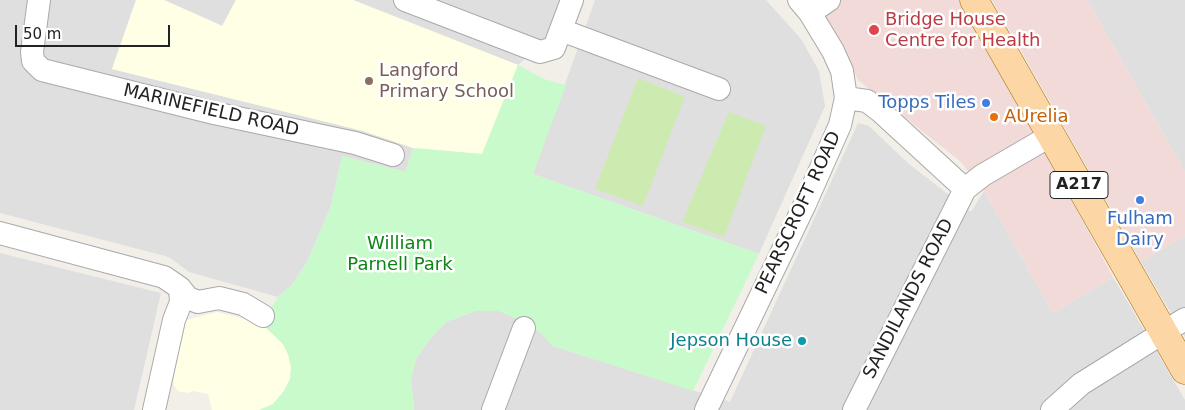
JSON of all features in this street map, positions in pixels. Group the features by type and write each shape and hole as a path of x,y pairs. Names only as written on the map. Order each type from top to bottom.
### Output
{"main road":[{"name":"A217","path":"974,0 1050,136 1174,325 1185,370"}],"street":[{"name":"MARINEFIELD ROAD","path":"39,0 32,52 33,60 42,70 214,113 355,142 393,155"},
{"path":"405,0 540,52 558,39 572,0"},
{"path":"804,7 829,0"},
{"name":"PEARSCROFT ROAD","path":"706,410 805,204 840,125 846,98 842,71 804,7"},
{"path":"558,39 719,89"},
{"path":"846,98 867,101 965,189"},
{"name":"SANDILANDS ROAD","path":"854,410 965,189 983,175 1050,136"},
{"path":"0,233 164,276 180,288 188,298 198,302 219,298 243,304 263,316"},
{"path":"154,410 174,320 180,302 180,288"},
{"path":"1052,410 1081,384 1174,325"},
{"path":"493,410 524,328"}],"shaded area":[{"path":"0,0 136,0 112,69 363,131 413,148 406,172 342,156 331,206 308,260 292,285 278,297 189,272 169,257 0,213"},
{"name":"Langford Primary School","path":"136,0 164,0 222,26 236,0 353,0 518,65 482,154 413,148 363,131 112,69"},
{"path":"164,0 236,0 223,26"},
{"path":"353,0 562,0 546,40 518,65"},
{"path":"595,0 766,0 801,39 819,71 825,106 759,254 533,174"},
{"path":"814,0 963,0 1113,277 1053,313 984,191 961,162 858,80 833,30"},
{"path":"992,0 1087,0 1185,172 1185,236 1141,262"},
{"path":"1087,0 1185,0 1185,172"},
{"path":"858,123 869,126 909,164 971,212 984,191 1053,313 1113,277 1185,400 1185,410 414,410 411,378 416,359 430,339 446,322 475,311 499,311 527,323 540,332 553,346 730,402"},
{"path":"1185,236 1185,337 1141,262"},
{"path":"0,253 161,293 134,410 0,410"},
{"path":"217,312 261,323 283,344 291,367 290,379 284,391 273,404 259,410 212,410 208,394 178,391 175,387 173,382 186,320"}],"green space":[{"name":"William Parnell Park","path":"518,65 544,79 566,85 533,174 759,254 693,391 553,346 540,332 527,323 499,311 475,311 446,322 430,339 416,359 411,378 414,410 259,410 273,404 284,391 290,379 291,367 283,344 261,323 278,297 292,285 308,260 331,206 342,156 405,172 413,148 482,154"},
{"path":"638,78 685,97 643,206 595,189"},
{"path":"729,112 766,126 724,237 682,222"}],"place":[{"name":"Bridge House Centre for Health","path":"874,30"},
{"name":"Langford Primary School","path":"369,81"},
{"name":"Topps Tiles","path":"986,103"},
{"name":"AUrelia","path":"994,117"},
{"name":"Fulham Dairy","path":"1140,200"},
{"name":"Jepson House","path":"802,341"}]}
